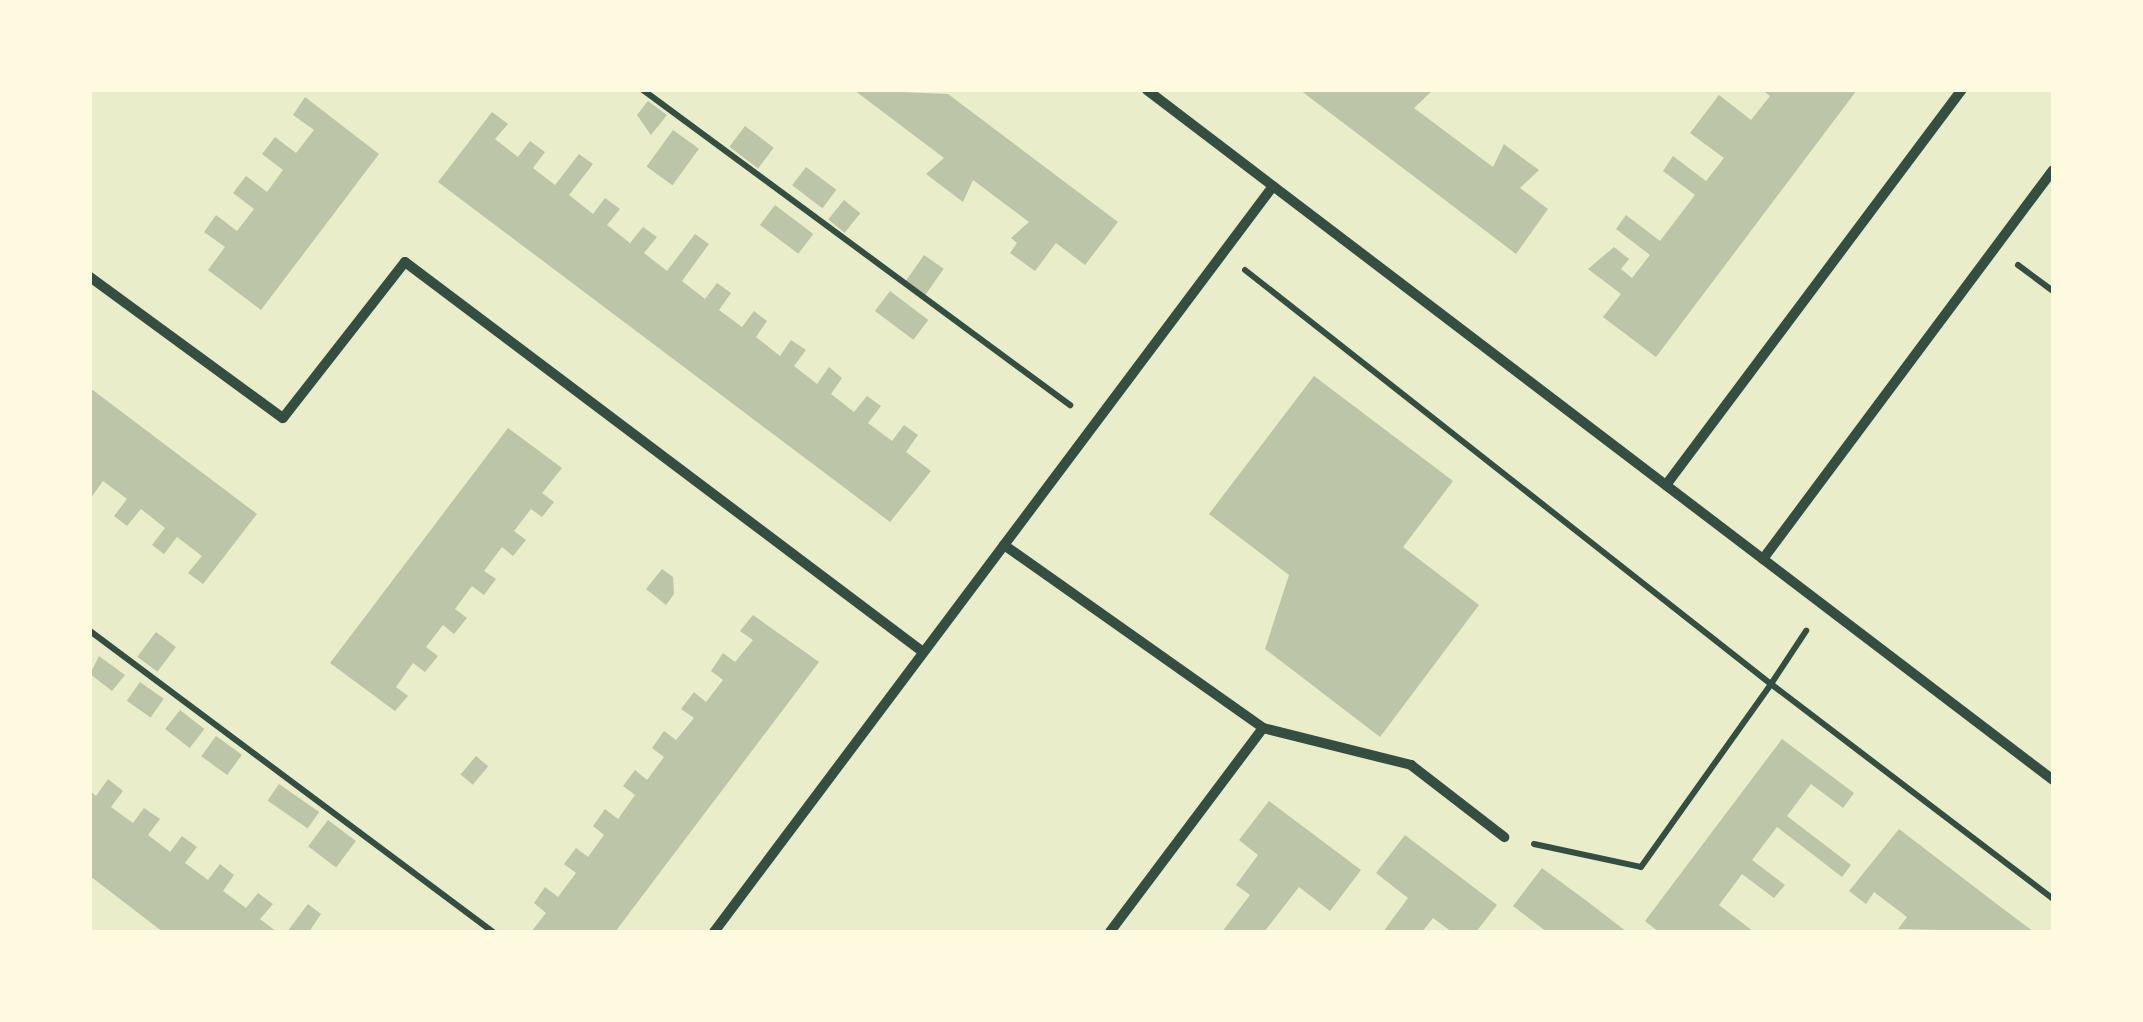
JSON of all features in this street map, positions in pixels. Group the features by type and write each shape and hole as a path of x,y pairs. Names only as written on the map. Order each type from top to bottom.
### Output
{"street":[{"path":"1146,90 2053,780"},
{"path":"1666,485 1962,90"},
{"path":"1763,559 2053,170"},
{"path":"714,932 1273,186"},
{"path":"90,278 282,418 405,262 923,652"},
{"path":"1004,545 1263,728 1412,765 1504,837"},
{"path":"1110,932 1263,728"}],"path":[{"path":"643,90 1095,424"},
{"path":"1996,247 2053,292"},
{"path":"1224,253 1771,684 2053,899"},
{"path":"1504,837 1641,867 1823,605"},
{"path":"90,631 494,932"}],"building":[{"path":"854,90 948,94 1118,222 1085,265 1056,243 1035,271 1010,253 1017,243 1011,238 1029,222 973,180 963,202 926,174 944,158"},
{"path":"1300,90 1433,90 1414,108 1493,167 1504,144 1539,170 1520,188 1548,209 1516,254"},
{"path":"1762,90 1857,90 1656,357 1603,317 1621,294 1588,269 1614,247 1629,259 1621,269 1632,278 1650,255 1616,229 1626,215 1660,241 1695,195 1663,171 1673,156 1706,181 1724,158 1690,133 1719,95 1751,120 1770,96"},
{"path":"305,97 379,154 261,310 208,270 225,247 204,232 216,215 237,231 254,209 233,193 246,176 267,192 283,170 262,154 275,137 296,153 314,130 293,115"},
{"path":"648,101 667,115 651,135 637,115"},
{"path":"492,112 508,124 495,139 518,157 530,141 545,152 533,168 555,185 579,154 593,164 569,195 593,214 605,198 620,209 607,225 630,243 643,227 657,237 644,253 667,271 695,234 709,244 682,281 705,299 717,283 731,293 719,310 742,327 754,311 767,321 756,337 780,356 791,340 806,350 794,366 817,384 829,367 842,378 831,394 854,412 867,396 881,406 868,423 892,441 904,425 918,435 906,452 931,471 890,522 438,182"},
{"path":"745,126 774,148 758,168 729,147"},
{"path":"673,130 699,149 672,185 647,166"},
{"path":"806,167 836,190 823,208 792,185"},
{"path":"844,200 860,213 845,233 828,219"},
{"path":"775,205 813,234 798,254 760,225"},
{"path":"924,255 944,269 925,295 906,281"},
{"path":"890,291 928,320 913,340 875,311"},
{"path":"1314,376 1453,481 1403,547 1479,605 1380,737 1265,649 1289,575 1209,514"},
{"path":"90,388 257,514 203,584 188,573 202,556 177,537 164,554 152,545 165,528 141,509 127,526 114,516 127,499 103,481 90,499"},
{"path":"508,428 562,468 542,493 554,502 542,517 531,509 514,531 526,540 513,556 502,547 484,571 496,579 484,595 472,586 455,609 467,618 454,634 443,625 426,647 438,656 425,672 413,663 396,687 408,696 395,711 330,663"},
{"path":"662,569 673,577 674,594 666,605 646,589"},
{"path":"753,615 819,662 615,932 531,932 546,913 534,903 545,887 558,897 576,873 564,864 576,848 588,857 604,835 593,826 605,809 618,819 635,795 623,786 635,770 647,780 664,757 652,748 664,731 676,740 694,718 681,709 694,692 706,702 723,680 711,671 723,653 735,662 753,640 740,631"},
{"path":"156,632 176,647 157,672 137,657"},
{"path":"99,656 125,675 112,691 90,674"},
{"path":"140,682 164,699 151,717 127,701"},
{"path":"180,710 204,729 190,748 165,729"},
{"path":"216,736 242,755 227,775 201,756"},
{"path":"1782,739 1854,793 1843,808 1811,784 1787,816 1851,865 1842,877 1777,827 1752,860 1785,885 1774,898 1742,874 1719,905 1754,932 1659,932 1645,921"},
{"path":"476,756 488,766 473,785 461,774"},
{"path":"108,779 123,791 111,807 133,823 144,808 160,819 148,835 170,852 182,836 197,847 185,863 208,880 220,864 234,875 223,891 246,908 258,893 273,904 260,919 277,932 163,932 90,876 90,791 96,796"},
{"path":"279,784 319,812 308,828 268,800"},
{"path":"1269,801 1361,870 1330,911 1299,887 1264,932 1222,932 1250,895 1236,885 1258,855 1239,840"},
{"path":"328,820 356,841 336,867 308,846"},
{"path":"1899,829 2034,932 1898,929 1907,917 1874,892 1866,904 1849,891"},
{"path":"1405,835 1497,905 1476,932 1452,932 1433,918 1422,932 1383,932 1408,898 1376,873"},
{"path":"1542,868 1627,932 1547,932 1513,906"},
{"path":"308,904 321,914 309,932 287,932"}]}
